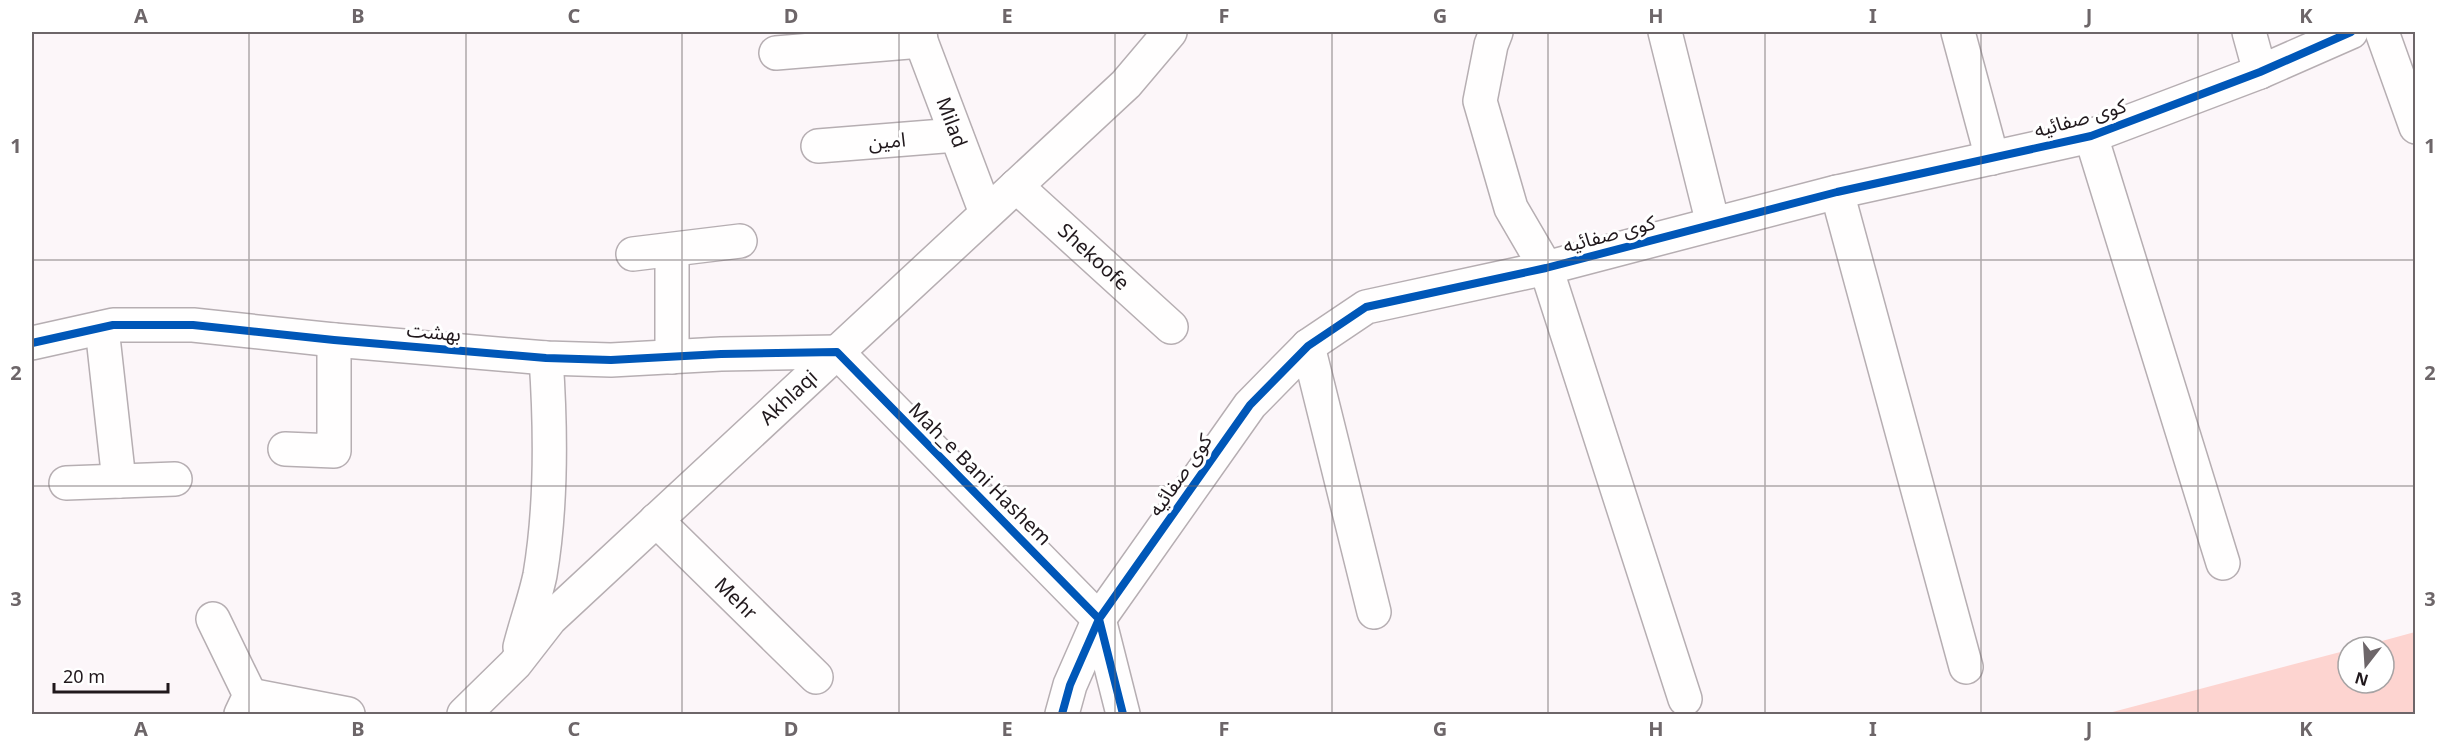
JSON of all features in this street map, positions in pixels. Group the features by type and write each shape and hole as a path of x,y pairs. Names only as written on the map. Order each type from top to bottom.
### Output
{"street":[{"name":"Akhlaqi","path":"478,710 550,619 1126,84 1143,46 1170,32"},
{"path":"1496,32 1491,45 1480,101 1511,208 1546,268 1685,699"},
{"path":"1665,32 1713,224"},
{"path":"1958,32 1992,158"},
{"path":"2249,32 2260,72"},
{"name":"کوی صفائیه","path":"1062,714 1070,685 1099,619 1250,405 1308,346 1366,307 1546,268 1837,192 2091,136 2260,72 2351,32"},
{"path":"2382,32 2415,127"},
{"path":"776,53 921,36"},
{"name":"Milad","path":"921,36 986,213"},
{"name":"امین","path":"818,146 956,135"},
{"path":"2091,136 2223,563"},
{"name":"Shekoofe","path":"1016,186 1171,327"},
{"path":"1837,192 1966,667"},
{"path":"633,254 740,241"},
{"path":"672,250 672,357"},
{"name":"بهشت","path":"32,343 113,325 193,325 334,340 546,358 611,360 721,354 837,352"},
{"path":"102,328 118,481"},
{"path":"285,449 334,451 334,340"},
{"path":"1308,346 1374,612"},
{"name":"Mah_e Bani Hashem","path":"837,352 1099,619"},
{"path":"515,664 540,576 549,483 549,402 546,358"},
{"path":"66,483 175,479"},
{"name":"Mehr","path":"656,520 816,678"},
{"path":"1099,619 1123,714"},
{"path":"213,620 245,705 348,714"}],"shaded area":[{"path":"2415,632 2415,714 2105,714 2336,653 2336,695 2396,695 2396,637"}],"cycle path":[{"path":"1062,714 1070,685 1099,619 1250,405 1308,346 1366,307 1546,268 1837,192 2091,136 2260,72 2351,32"},
{"path":"32,343 113,325 193,325 334,340 546,358 611,360 721,354 837,352 1099,619 1123,714"}]}
